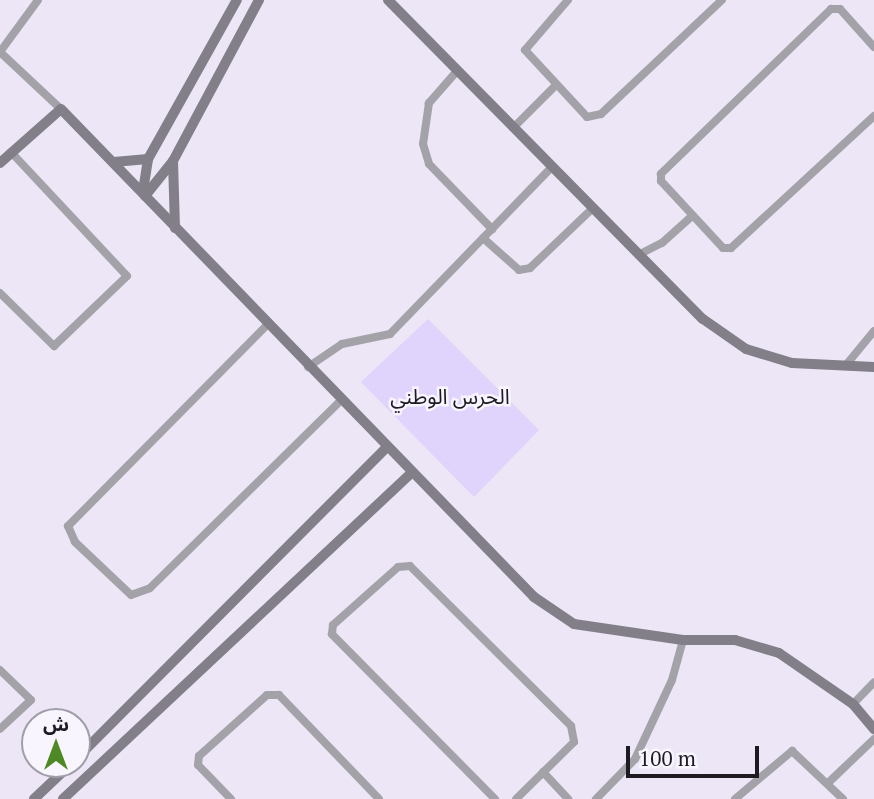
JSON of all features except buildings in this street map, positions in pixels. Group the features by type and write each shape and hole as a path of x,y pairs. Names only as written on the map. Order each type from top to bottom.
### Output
{"street":[{"path":"38,0 0,52 61,109 385,449 534,597 574,624 682,640 735,640 768,649 853,704 874,729"},
{"path":"144,195 148,159 237,0"},
{"path":"144,195 173,161 259,0"},
{"path":"388,0 703,319 746,349 792,363 874,367"},
{"path":"568,0 525,43 528,55 587,117 595,117 722,0"},
{"path":"874,47 840,9 824,13 661,174 664,186 723,248 737,245 874,116"},
{"path":"457,71 429,103 423,144 429,164 492,229"},
{"path":"513,128 556,85"},
{"path":"0,163 61,109"},
{"path":"0,293 54,346 127,276 11,152"},
{"path":"112,162 148,159"},
{"path":"173,161 175,228"},
{"path":"308,368 342,344 390,334 551,168"},
{"path":"483,238 519,270 530,268 592,209"},
{"path":"638,255 662,243 692,216"},
{"path":"267,325 68,526 75,542 131,595 150,588 340,401"},
{"path":"846,365 874,331"},
{"path":"91,744 385,449"},
{"path":"63,799 410,474"},
{"path":"495,799 332,634 333,625 398,566 410,566 571,726 574,743 516,799"},
{"path":"596,799 635,759 672,680 682,640"},
{"path":"0,670 31,700 0,729"},
{"path":"853,704 874,682"},
{"path":"231,799 198,765 199,756 267,695 279,695 379,799"},
{"path":"828,783 874,739"},
{"path":"735,799 792,751 843,799"},
{"path":"543,772 568,799"},
{"path":"34,799 56,778"}],"shaded area":[{"path":"428,319 539,430 474,497 361,382"}],"district":[{"name":"الحرس الوطني","path":"450,396"}]}
